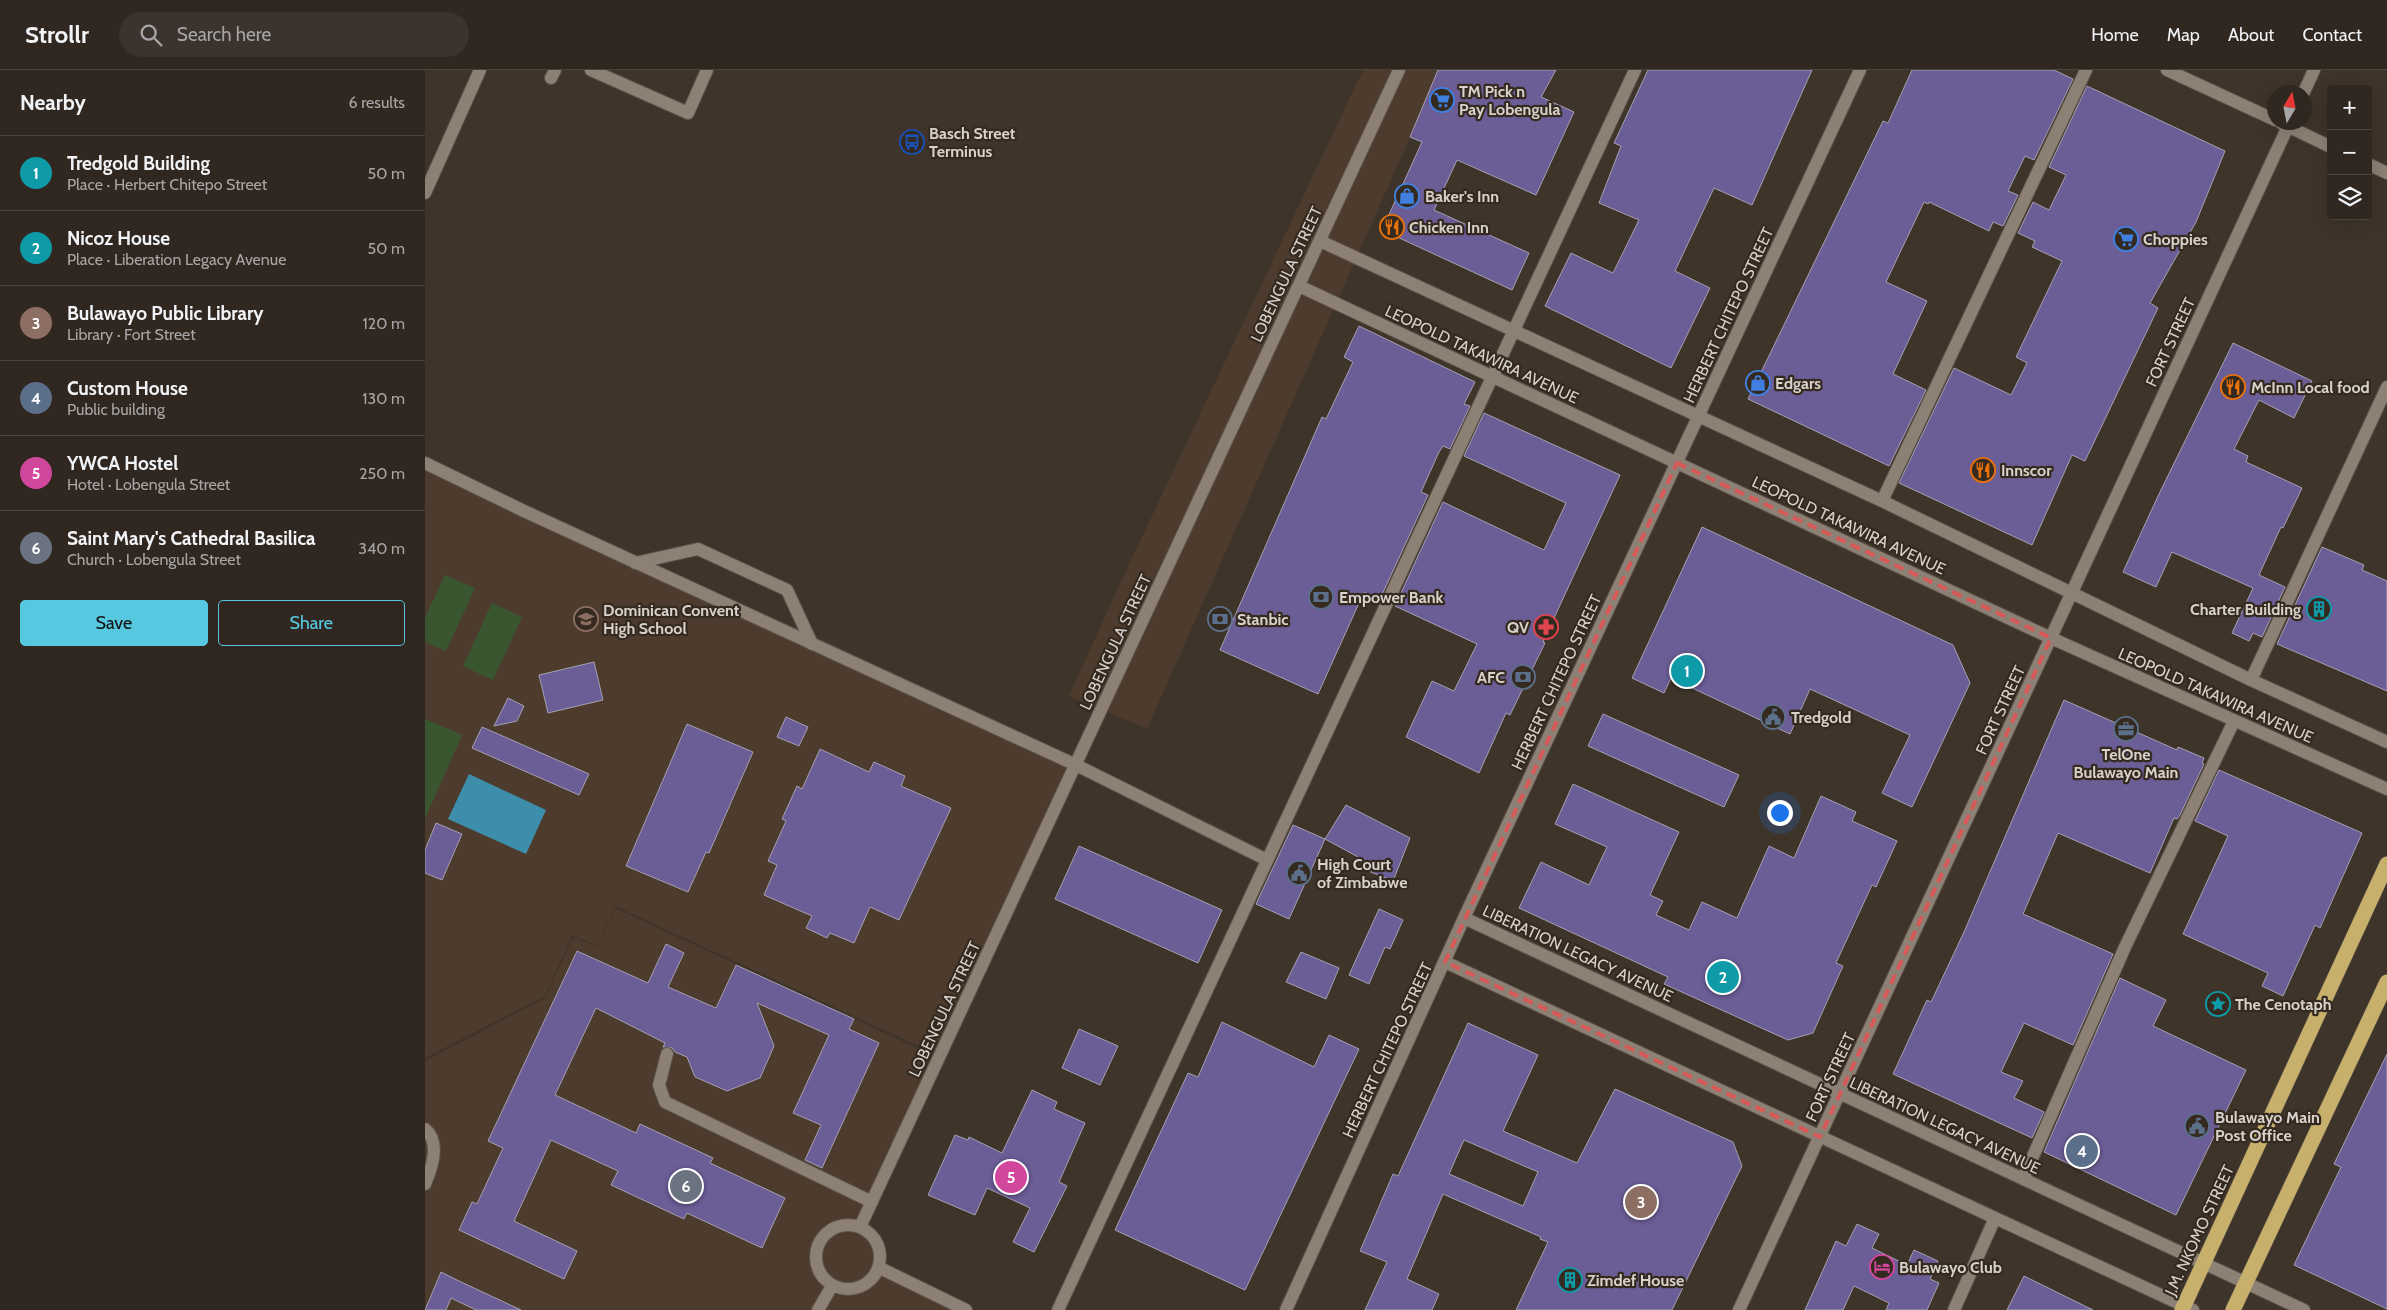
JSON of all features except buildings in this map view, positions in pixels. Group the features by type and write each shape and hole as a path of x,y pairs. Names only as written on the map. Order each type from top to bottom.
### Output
{"highway":[{"name":"J.M. NKOMO STREET","path":"2186,1309 2203,1263 2387,864"},
{"path":"2233,1310 2387,982"}],"street":[{"path":"425,193 480,70"},
{"path":"591,70 688,113 703,71"},
{"name":"LOBENGULA STREET","path":"860,1227 1399,70"},
{"path":"1058,1310 1635,70"},
{"name":"HERBERT CHITEPO STREET","path":"1286,1310 1464,918 1860,70"},
{"path":"1882,501 2086,70"},
{"path":"2167,70 2267,116"},
{"path":"2307,85 2314,70"},
{"name":"FORT STREET","path":"1739,1310 1841,1094 2283,130"},
{"path":"2298,130 2327,145"},
{"path":"2372,166 2387,173"},
{"name":"LEOPOLD TAKAWIRA AVENUE","path":"1320,240 1882,501 2251,680 2387,742"},
{"name":"LEOPOLD TAKAWIRA AVENUE","path":"1299,286 2051,638 2387,789"},
{"path":"2251,680 2387,387"},
{"path":"425,463 1076,765 1267,860"},
{"path":"635,562 698,549 787,590 812,644"},
{"path":"2023,1179 2125,947 2234,720"},
{"name":"LIBERATION LEGACY AVENUE","path":"1464,918 2304,1310"},
{"path":"1445,962 2186,1309"},
{"path":"667,1054 659,1085 665,1102 872,1202"},
{"path":"425,1129 429,1132 434,1150 432,1169 425,1184"},
{"path":"1954,1310 1995,1218"},
{"path":"847,1224 860,1227 871,1233 878,1243 881,1255 880,1268 872,1280 860,1288 846,1290 833,1286 822,1277 816,1264 816,1250 822,1237 833,1228 847,1224"},
{"path":"880,1268 966,1310"},
{"path":"818,1310 833,1286"}],"highlighted area":[{"path":"1677,463 2051,638 1820,1137 1445,962"}],"shaded area":[{"path":"1363,70 1440,70 1147,729 1069,696 1115,594"},
{"name":"Dominican Convent High School","path":"425,470 1069,769 934,1053 615,906 597,946 572,935 545,996 425,1058"},
{"path":"615,908 936,1057 860,1230 869,1236 876,1245 878,1256 874,1269 959,1310 425,1310 425,1061 545,998 573,937 597,947"}],"green space":[{"path":"445,575 475,588 446,651 425,642 425,618"},
{"path":"492,603 522,617 493,680 463,666"},
{"path":"425,719 462,735 425,819"}],"water":[{"path":"469,774 546,810 526,854 448,819"}],"place":[{"name":"TM Pick n Pay Lobengula","path":"1442,100"},
{"name":"Basch Street Terminus","path":"912,142"},
{"name":"Baker's Inn","path":"1407,196"},
{"name":"Chicken Inn","path":"1392,227"},
{"name":"Choppies","path":"2126,239"},
{"name":"Edgars","path":"1758,383"},
{"name":"McInn Local food","path":"2233,387"},
{"name":"Innscor","path":"1983,470"},
{"name":"Empower Bank","path":"1321,597"},
{"name":"Charter Building","path":"2319,609"},
{"name":"Dominican Convent High School","path":"586,619"},
{"name":"Stanbic","path":"1220,619"},
{"name":"QV","path":"1546,627"},
{"name":"Tredgold Building","path":"1687,671"},
{"name":"AFC","path":"1523,677"},
{"name":"Tredgold","path":"1773,717"},
{"name":"TelOne Bulawayo Main","path":"2126,729"},
{"name":"High Court of Zimbabwe","path":"1299,873"},
{"name":"Nicoz House","path":"1723,977"},
{"name":"The Cenotaph","path":"2218,1004"},
{"name":"Bulawayo Main Post Office","path":"2197,1126"},
{"name":"Custom House","path":"2082,1151"},
{"name":"YWCA Hostel","path":"1011,1177"},
{"name":"Saint Mary's Cathedral Basilica","path":"686,1186"},
{"name":"Bulawayo Public Library","path":"1641,1202"},
{"name":"Bulawayo Club","path":"1882,1267"},
{"name":"Zimdef House","path":"1570,1280"}]}
